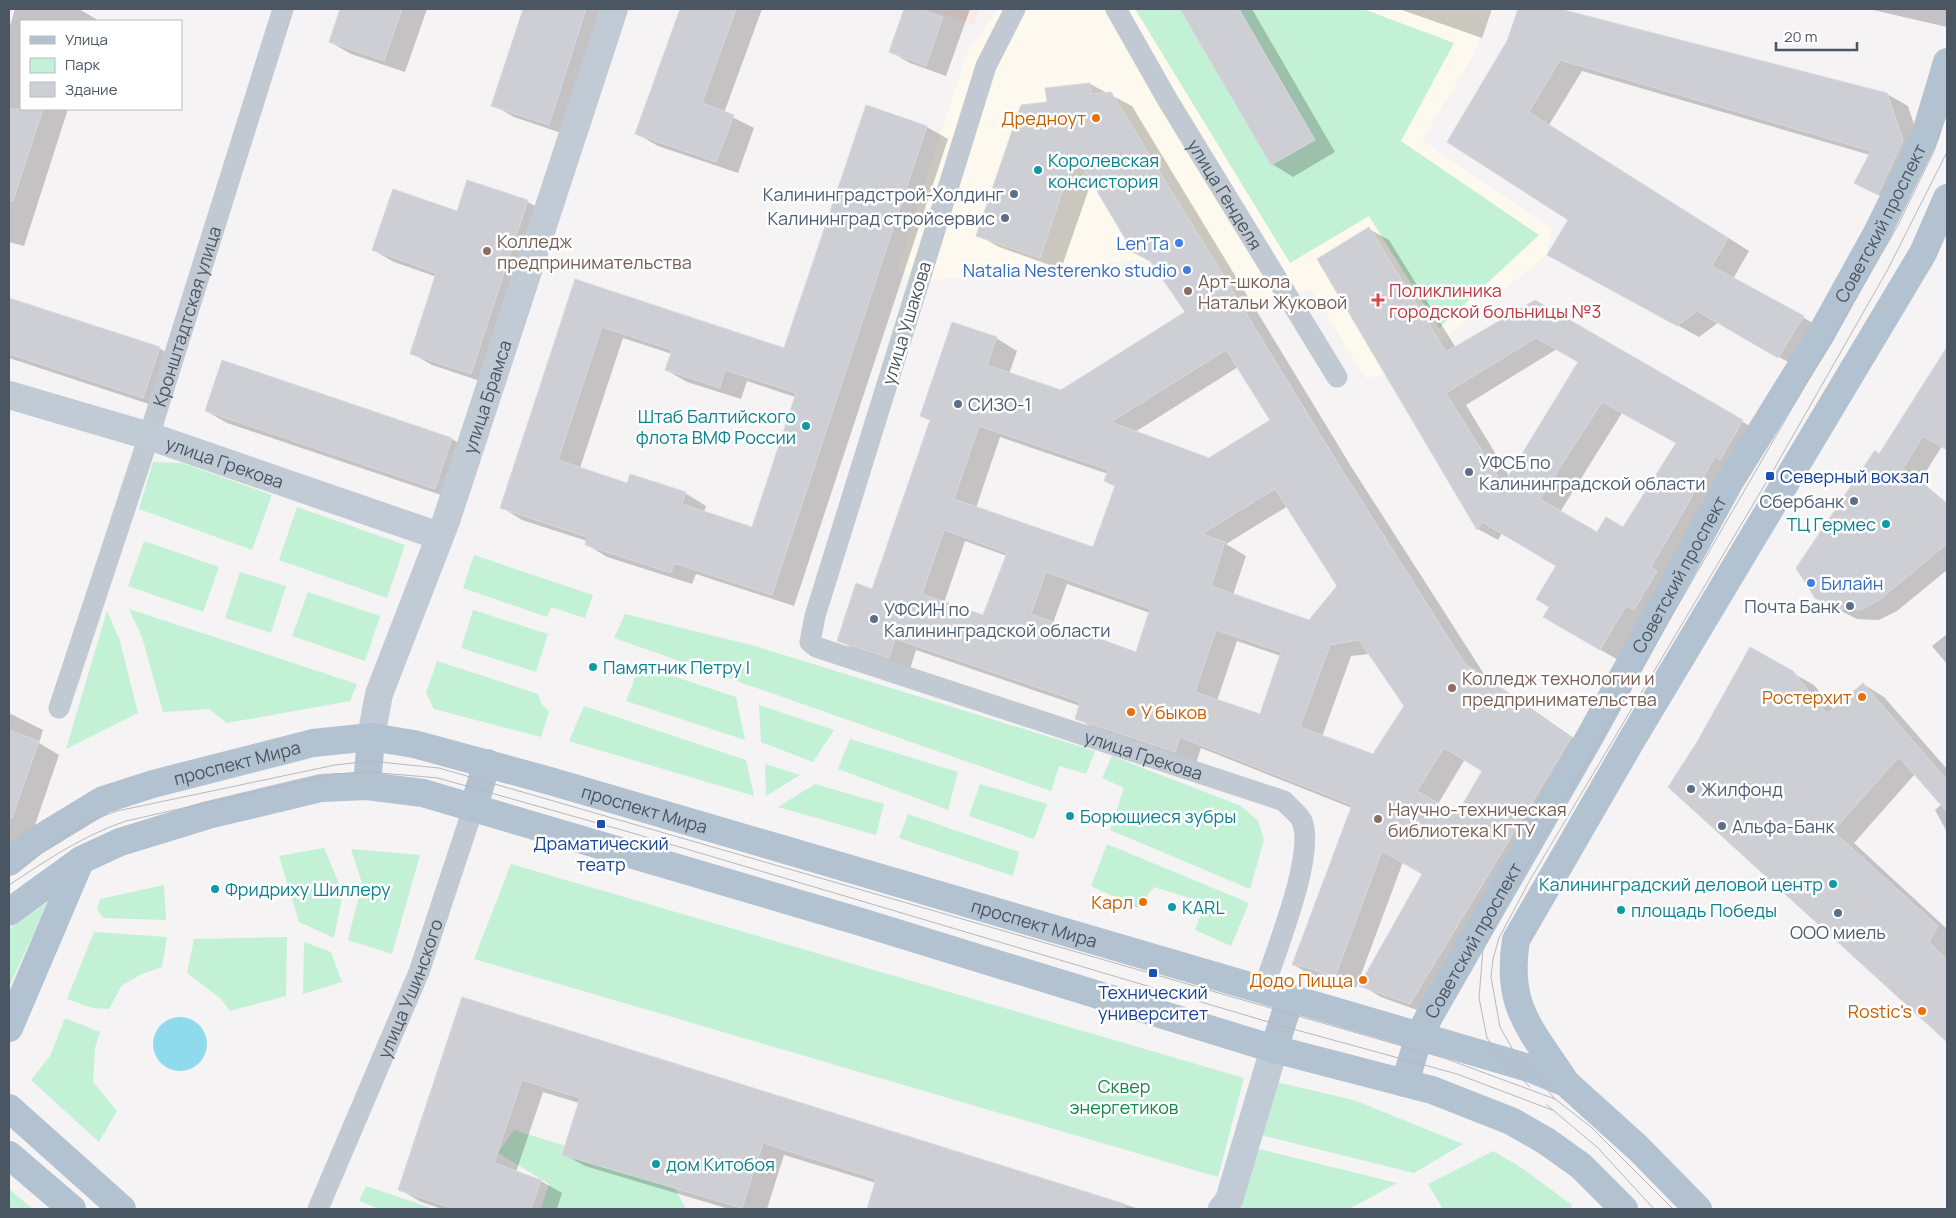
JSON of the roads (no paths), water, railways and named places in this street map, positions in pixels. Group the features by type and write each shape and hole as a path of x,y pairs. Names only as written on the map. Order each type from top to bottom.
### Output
{"main road":[{"name":"Советский проспект","path":"1404,1083 1419,1036 1666,600 1729,483 1820,336 1877,233 1925,136 1947,62"},
{"name":"Советский проспект","path":"1566,1083 1524,1021 1517,1000 1512,964 1516,940 1626,749 1923,253 1947,198"},
{"name":"проспект Мира","path":"9,862 34,842 103,800 153,784 313,743 372,736 414,744 487,763 1419,1036"},
{"name":"улица Брамса","path":"367,786 372,736"},
{"name":"улица Ушинского","path":"474,806 487,763"},
{"path":"9,912 81,860 120,842 208,815 321,788 367,786 423,793 474,806 861,922 1274,1049 1432,1090 1511,1121 1546,1140 1581,1166 1624,1209"},
{"path":"9,1028 81,860"},
{"path":"1274,1049 1290,999"},
{"path":"1419,1036 1529,1068 1566,1083 1638,1148 1698,1209"},
{"path":"9,1108 122,1209"},
{"path":"9,1155 72,1209"}],"street":[{"name":"Кронштадтская улица","path":"59,708 149,436 283,9"},
{"name":"улица Брамса","path":"372,736 379,694 439,536 614,9"},
{"name":"улица Ушакова","path":"810,642 815,616 986,66 1015,9"},
{"name":"улица Генделя","path":"1116,9 1167,99 1337,377"},
{"name":"улица Грекова","path":"9,395 149,436 439,536"},
{"name":"улица Грекова","path":"810,642 825,650 1284,801 1302,820 1305,845 1291,911 1263,991"},
{"name":"улица Ушинского","path":"318,1209 419,972 474,806"},
{"path":"1226,1204 1274,1049"}],"water":[{"path":"180,1017 190,1019 199,1025 205,1034 207,1044 205,1054 199,1063 190,1069 180,1071 170,1069 161,1063 155,1054 153,1044 155,1034 161,1025 170,1019"}],"tram line":[{"path":"1530,1087 1502,1059 1487,1038 1479,998 1483,949 1513,890 1897,227 1934,151 1947,113"},
{"path":"1673,1209 1591,1127 1555,1099 1513,1050 1500,1027 1491,977 1493,959 1499,938 1530,880 1770,476 1888,269 1947,152"},
{"path":"9,875 87,822 117,811 335,765 370,761 439,768 1444,1058 1555,1099"},
{"path":"9,885 80,841 126,821 333,774 369,772 438,778 636,834 1282,1026 1457,1074 1552,1110"},
{"path":"1547,1105 1598,1148 1654,1209"}],"place":[{"name":"Дредноут","path":"1096,118"},
{"name":"Королевская консистория","path":"1038,170"},
{"name":"Калининградстрой-Холдинг","path":"1014,194"},
{"name":"Калининград стройсервис","path":"1005,218"},
{"name":"Len'Ta","path":"1179,243"},
{"name":"Колледж предпринимательства","path":"487,251"},
{"name":"Natalia Nesterenko studio","path":"1187,270"},
{"name":"Арт-школа Натальи Жуковой","path":"1188,291"},
{"name":"Поликлиника городской больницы №3","path":"1378,300"},
{"name":"СИЗО-1","path":"958,404"},
{"name":"Штаб Балтийского флота ВМФ России","path":"806,426"},
{"name":"УФСБ по Калининградской области","path":"1469,472"},
{"name":"Северный вокзал","path":"1770,476"},
{"name":"Сбербанк","path":"1854,501"},
{"name":"ТЦ Гермес","path":"1886,524"},
{"name":"Билайн","path":"1811,583"},
{"name":"Почта Банк","path":"1850,606"},
{"name":"УФСИН по Калининградской области","path":"874,619"},
{"name":"Памятник Петру I","path":"593,667"},
{"name":"Колледж технологии и предпринимательства","path":"1452,688"},
{"name":"Ростерхит","path":"1862,697"},
{"name":"У быков","path":"1131,712"},
{"name":"Жилфонд","path":"1691,789"},
{"name":"Борющиеся зубры","path":"1070,816"},
{"name":"Научно-техническая библиотека КГТУ","path":"1378,819"},
{"name":"Драматический театр","path":"601,824"},
{"name":"Альфа-Банк","path":"1722,826"},
{"name":"Калининградский деловой центр","path":"1833,884"},
{"name":"Фридриху Шиллеру","path":"215,889"},
{"name":"Карл","path":"1143,902"},
{"name":"KARL","path":"1172,907"},
{"name":"площадь Победы","path":"1621,910"},
{"name":"ООО миель","path":"1838,913"},
{"name":"Технический университет","path":"1153,973"},
{"name":"Додо Пицца","path":"1363,980"},
{"name":"Rostic's","path":"1922,1011"},
{"name":"дом Китобоя","path":"656,1164"}],"park label":[{"name":"Сквер энергетиков","path":"1124,1096"}]}
